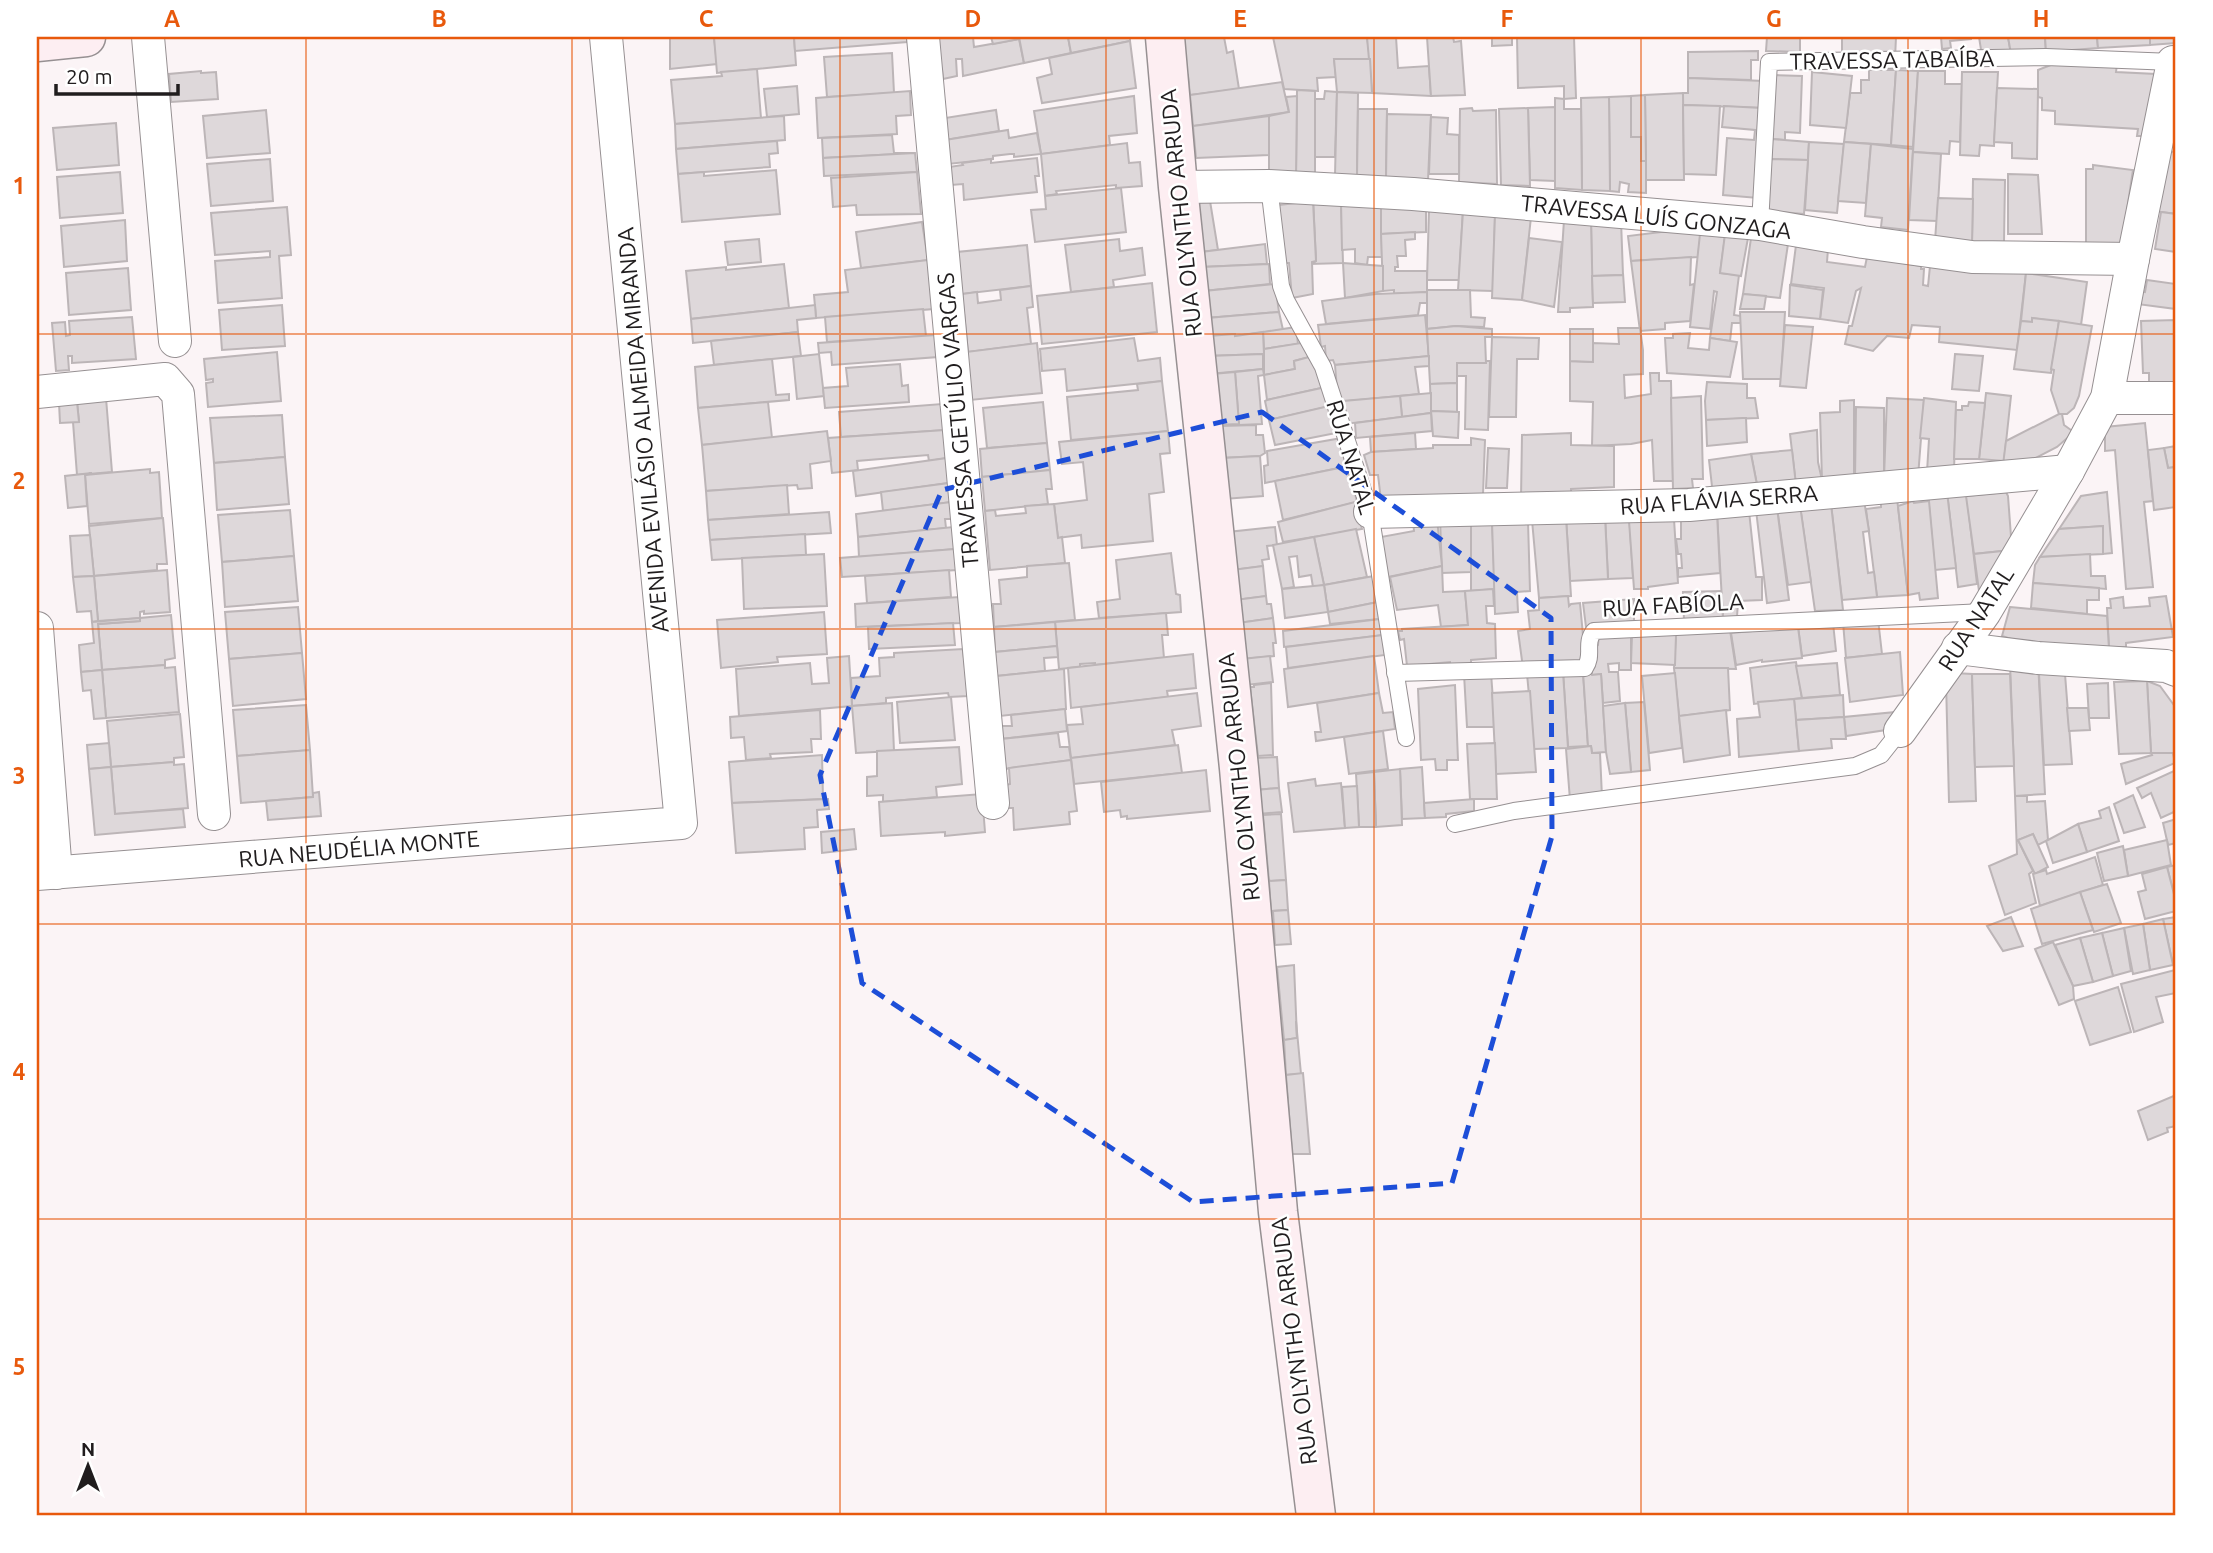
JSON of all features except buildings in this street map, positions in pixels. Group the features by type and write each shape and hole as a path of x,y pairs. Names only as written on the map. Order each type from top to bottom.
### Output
{"street":[{"path":"37,42 86,37"},
{"path":"148,37 175,341"},
{"name":"AVENIDA EVILÁSIO ALMEIDA MIRANDA","path":"606,37 681,823"},
{"name":"TRAVESSA GETÚLIO VARGAS","path":"923,37 993,803"},
{"name":"RUA OLYNTHO ARRUDA","path":"1165,37 1178,187 1239,768 1278,1212 1316,1516"},
{"name":"RUA NATAL","path":"1900,731 1985,612 2068,471 2107,398 2175,62"},
{"name":"TRAVESSA LUÍS GONZAGA","path":"1178,187 1269,186 1413,194 1760,223 1863,242 1972,257 2133,259"},
{"path":"37,392 165,379 178,394 214,814"},
{"path":"2107,398 2176,398"},
{"name":"RUA FLÁVIA SERRA","path":"1370,512 1689,505 2068,471"},
{"path":"37,628 46,874"},
{"path":"1958,648 2038,658 2166,666 2176,670"},
{"name":"RUA NEUDÉLIA MONTE","path":"46,874 681,823"}],"lane":[{"name":"TRAVESSA TABAÍBA","path":"1760,223 1769,62 2046,57 2175,62"},
{"name":"RUA NATAL","path":"1269,186 1281,286 1323,367 1370,512 1406,738"},
{"name":"RUA FABÍOLA","path":"1395,673 1585,668 1589,658 1588,640 1594,631 1985,612"},
{"name":"RUA NATAL","path":"1455,824 1514,811 1855,766 1881,755 1900,731"}],"highlighted area":[{"path":"1262,412 1551,618 1552,836 1452,1183 1193,1202 862,983 820,775 942,490"}]}
